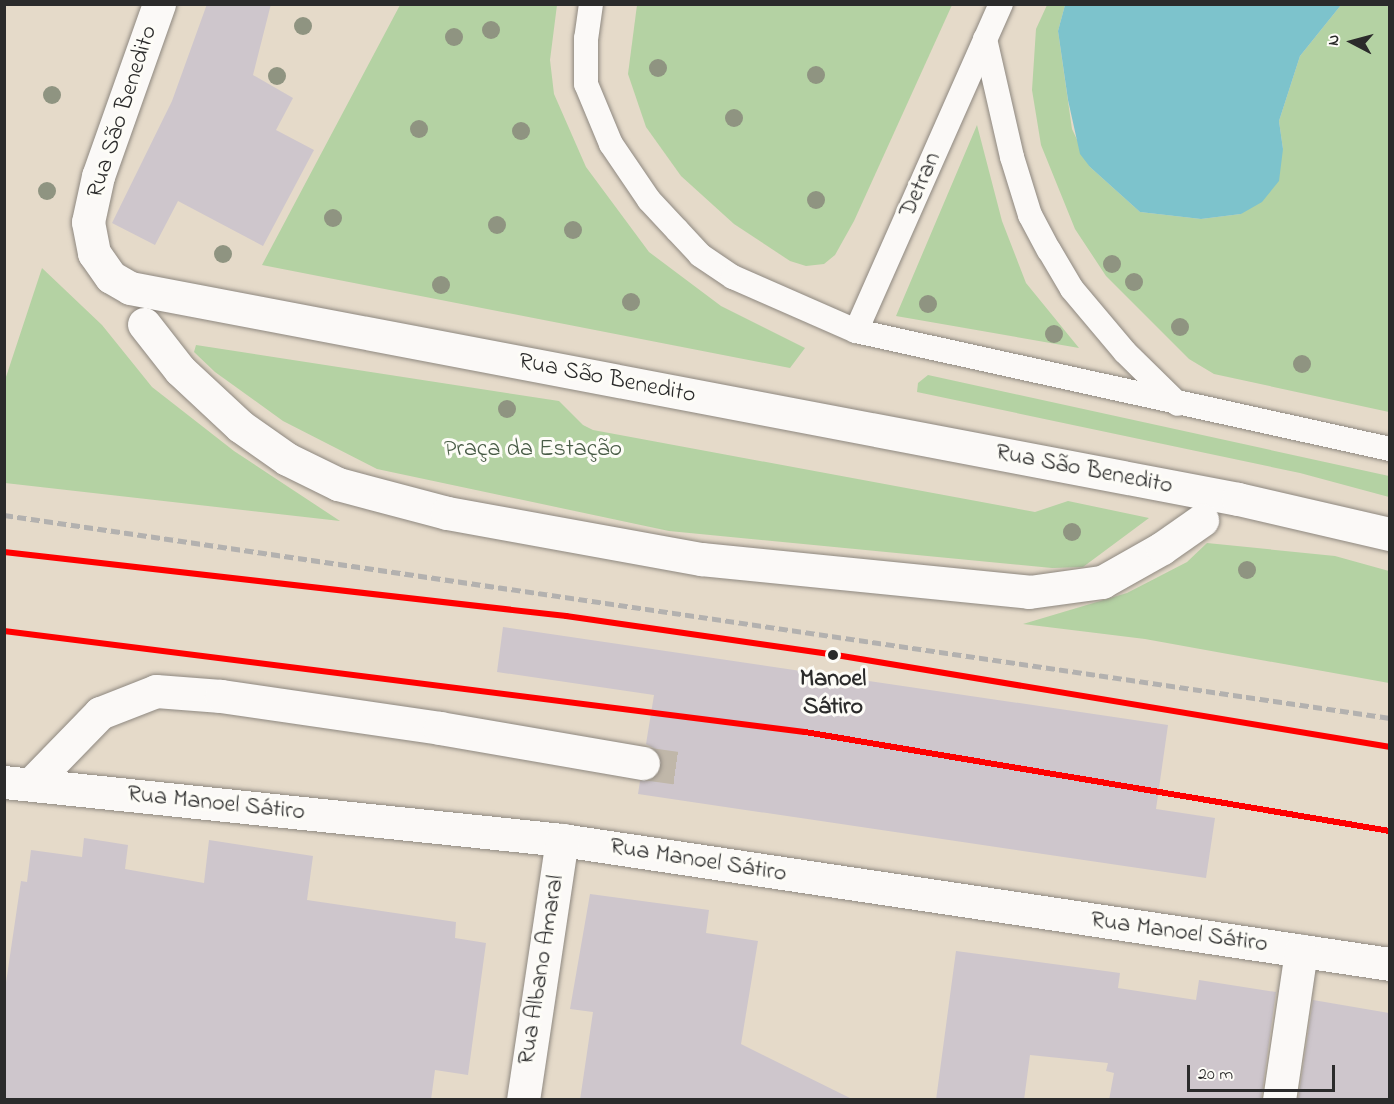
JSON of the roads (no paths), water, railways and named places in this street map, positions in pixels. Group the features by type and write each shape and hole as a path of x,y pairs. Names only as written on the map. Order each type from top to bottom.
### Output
{"street":[{"name":"Rua São Benedito","path":"159,4 98,176 88,222 94,253 111,277 130,288 1238,499 1389,534"},
{"path":"144,324 180,370 240,426 286,459 338,484 447,513 701,559 1029,592 1102,582 1162,548 1202,520"},
{"path":"18,783 100,713 156,691 221,696 440,728 643,763"},
{"name":"Rua Manoel Sátiro","path":"18,783 562,840 1389,964"},
{"name":"Rua Albano Amaral","path":"523,1100 562,840"},
{"path":"1280,1100 1301,951"}],"lane":[{"path":"591,4 585,38 586,84 611,144 649,200 700,255 733,277 856,331 1389,449"},
{"name":"Detran","path":"856,331 1001,4"},
{"path":"985,39 1011,156 1039,232 1072,290 1125,352 1178,404"}],"water":[{"path":"1065,5 1341,5 1300,56 1279,121 1283,149 1279,181 1262,202 1241,214 1201,219 1140,212 1090,167 1080,154 1068,100 1058,31"}],"tunnel":[{"path":"643,763 679,768"}],"railway":[{"path":"4,515 1390,718"}],"place":[{"name":"Manoel Sátiro","path":"833,655"}],"park label":[{"name":"Praça da Estação","path":"533,450"}]}
